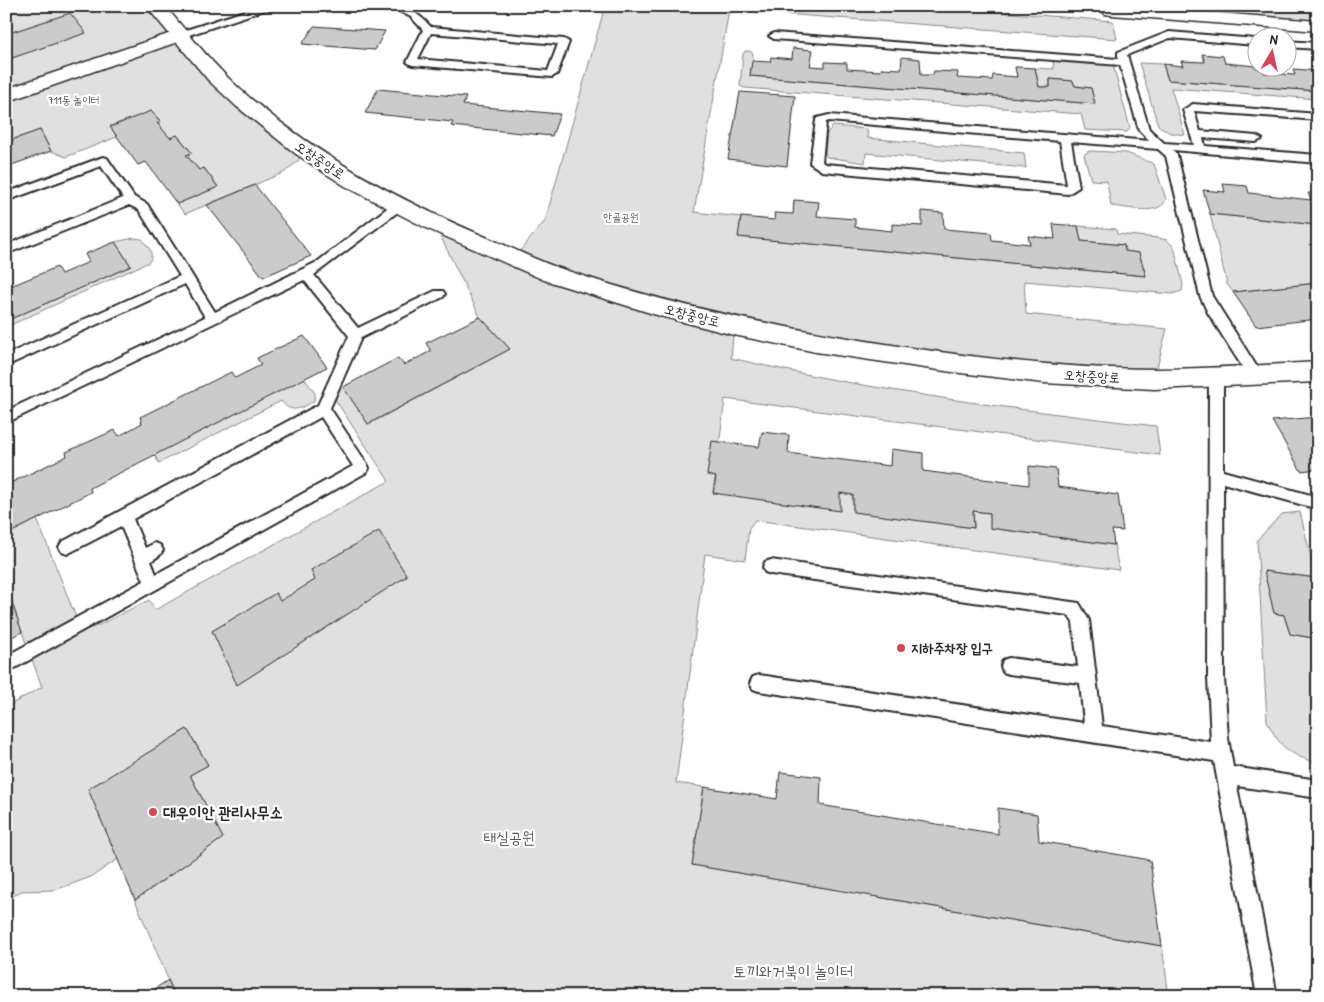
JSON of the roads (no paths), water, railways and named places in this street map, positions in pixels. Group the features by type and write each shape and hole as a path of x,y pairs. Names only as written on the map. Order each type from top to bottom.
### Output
{"street":[{"name":"오창중앙로","path":"155,6 216,77 274,128 352,180 399,205 434,223 552,274 660,307 762,332 826,345 1044,374 1154,379 1318,372"},
{"path":"1111,10 1318,26"},
{"path":"6,96 180,35"}],"lane":[{"path":"180,35 272,6"},
{"path":"393,6 414,15 428,30 564,42 552,74 412,62 428,30"},
{"path":"1246,41 1169,35 1127,50 1122,54 1144,130 1171,155 1206,296 1255,375"},
{"path":"774,36 1124,62"},
{"path":"1296,45 1318,46"},
{"path":"1201,150 1188,110 1193,107 1318,117"},
{"path":"1065,138 1073,187 1068,190 822,167 816,163 822,120 829,118 1318,159"},
{"path":"1196,134 1256,139"},
{"path":"6,197 103,161 130,200 143,208 213,319"},
{"path":"6,250 130,200"},
{"path":"6,417 306,274 322,265 399,205"},
{"path":"306,274 356,335"},
{"path":"6,361 187,278"},
{"path":"67,547 323,409 356,335 439,294"},
{"path":"1216,377 1216,678 1219,738 1267,996"},
{"path":"6,665 362,468 323,409"},
{"path":"1215,475 1318,503"},
{"path":"124,516 148,554 153,584"},
{"path":"771,567 1073,608 1081,620 1094,734"},
{"path":"1009,666 1088,676"},
{"path":"759,683 1222,753"},
{"path":"1226,775 1318,789"}],"place":[{"name":"지하주차장 입구","path":"901,648"},
{"name":"대우이안 관리사무소","path":"153,812"}],"park label":[{"name":"711동 놀이터","path":"74,100"},
{"name":"안골공원","path":"621,217"},
{"name":"태실공원","path":"509,837"},
{"name":"토끼와거북이 놀이터","path":"793,971"}]}
